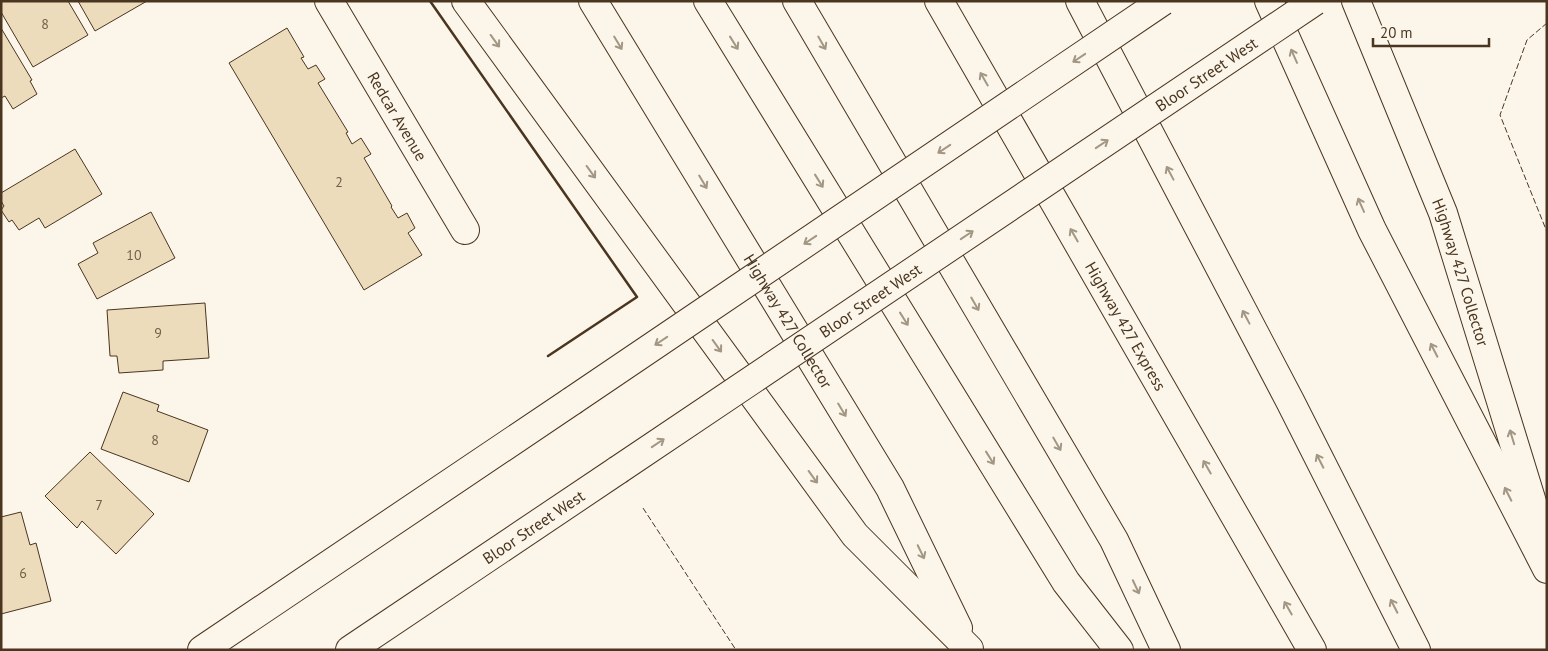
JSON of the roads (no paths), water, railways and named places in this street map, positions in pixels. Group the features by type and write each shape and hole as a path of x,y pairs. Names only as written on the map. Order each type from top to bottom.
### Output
{"main road":[{"name":"Redcar Avenue","path":"329,1 465,230"},
{"path":"466,1 855,535 969,649"},
{"name":"Highway 427 Collector","path":"592,1 890,488 969,649"},
{"path":"708,1 1066,582 1119,650"},
{"path":"798,1 1114,540 1166,650"},
{"name":"Highway 427 Express","path":"939,1 1312,650"},
{"path":"1080,1 1285,392 1416,650"},
{"path":"202,650 1163,1"},
{"path":"1269,1 1372,230 1547,569"},
{"name":"Bloor Street West","path":"350,650 1315,1"},
{"name":"Highway 427 Collector","path":"1356,1 1444,213 1547,551"}]}
